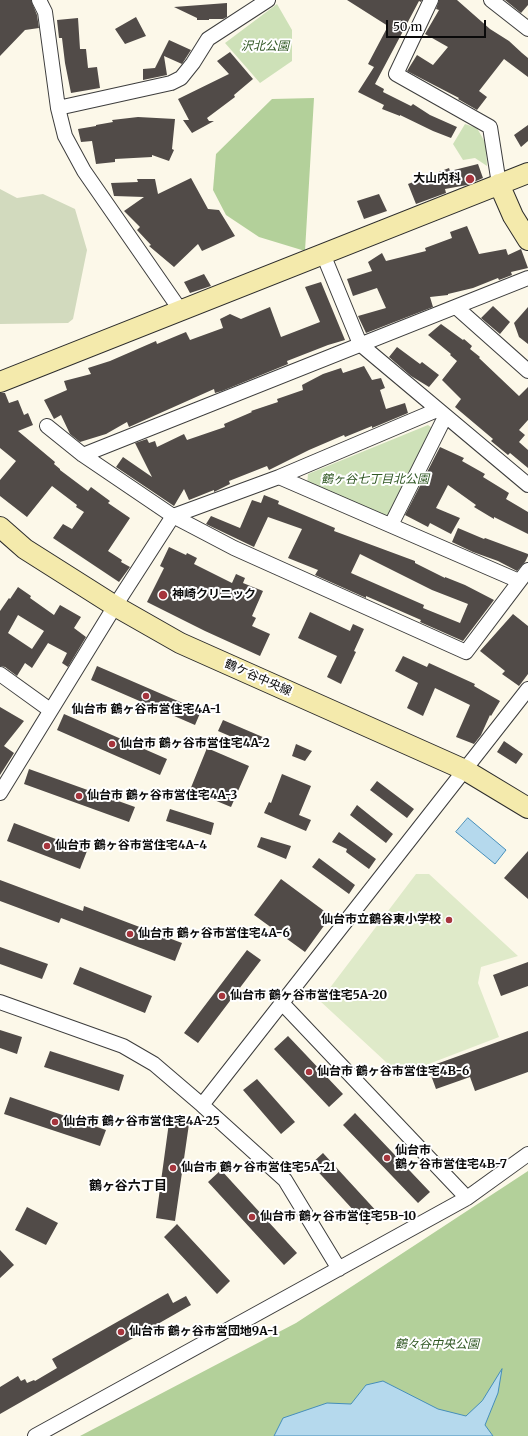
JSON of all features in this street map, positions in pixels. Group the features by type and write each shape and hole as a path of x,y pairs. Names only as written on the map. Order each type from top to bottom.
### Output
{"street":[{"path":"39,0 45,12 58,108 65,136 84,171 181,311"},
{"path":"58,108 171,83 181,78 193,63 208,39 268,0"},
{"path":"431,0 396,74 490,127 499,184 513,216 528,240"},
{"path":"491,0 528,29"},
{"path":"0,382 528,173"},
{"path":"323,254 360,344 528,485"},
{"path":"83,456 528,278"},
{"path":"456,307 528,371"},
{"path":"0,793 50,710 173,516 279,477 441,413"},
{"path":"391,525 441,413"},
{"path":"47,426 83,456 173,516 234,548 466,652 528,570"},
{"path":"279,477 519,581"},
{"name":"鶴ケ谷中央線","path":"0,527 25,548 115,606 180,643 465,770 528,808"},
{"path":"0,674 50,710"},
{"path":"202,1104 528,689"},
{"path":"0,1002 123,1046 154,1064 202,1104 285,1180 339,1269"},
{"path":"282,1003 467,1198"},
{"path":"35,1436 467,1198 528,1154"}],"green space":[{"name":"沢北公園","path":"277,4 292,30 292,61 260,83 225,43"},
{"path":"314,98 305,251 259,237 226,215 213,190 216,154 272,99"},
{"path":"465,124 477,128 486,144 487,166 475,158 463,160 453,144"},
{"path":"0,189 17,198 43,194 75,209 87,250 73,319 68,323 0,324"},
{"name":"鶴ヶ谷七丁目北公園","path":"428,425 435,430 389,520 307,485 308,474"},
{"path":"416,874 429,874 518,956 481,967 478,983 499,1037 400,1075 320,1001"},
{"name":"鶴々谷中央公園","path":"528,1171 528,1436 80,1436 296,1323"}],"water":[{"path":"468,818 506,850 495,864 456,832"},
{"path":"502,1369 498,1393 485,1425 493,1436 274,1436 283,1418 327,1403 351,1404 366,1385 383,1381 438,1409 466,1416 482,1401"}],"building":[{"path":"0,0 31,0 37,15 39,28 25,30 0,56"},
{"path":"347,0 422,0 421,2 419,1 375,84 384,89 383,92 411,106 413,104 430,115 457,127 451,138 400,115 382,109 384,105 358,92 374,67 368,64 388,26"},
{"path":"439,0 457,0 490,29 509,41 528,58 528,77 504,59 479,91 487,97 477,110 458,99 459,98 407,71 417,55 433,65 448,47 425,34 439,10 436,9"},
{"path":"505,0 528,0 528,5 521,13"},
{"path":"227,3 227,17 223,19 197,20 197,18 174,7"},
{"path":"136,17 146,36 125,44 115,29"},
{"path":"78,18 80,49 86,49 88,68 97,67 100,88 71,93 62,38 59,38 57,20"},
{"path":"169,40 191,50 182,64 164,56 167,75 143,80 143,69 155,68"},
{"path":"230,52 253,79 234,95 235,97 207,118 209,121 214,121 192,133 183,120 189,120 178,99 229,74 217,61"},
{"path":"138,117 175,119 172,149 174,150 169,161 152,155 152,157 115,159 115,162 96,164 92,141 81,142 78,129 113,122 112,120"},
{"path":"528,125 528,141 521,147 514,135"},
{"path":"478,164 483,178 467,185 445,189 446,193 416,204 408,184 449,168 450,171"},
{"path":"191,178 208,209 219,210 235,236 202,251 198,244 174,267 149,246 151,245 137,230 140,227 124,211 144,197 114,196 111,183 138,182 137,179 155,179 158,194"},
{"path":"379,194 387,211 364,219 357,201"},
{"path":"467,226 479,254 506,249 508,255 521,249 528,268 511,272 512,275 499,280 498,278 473,288 448,295 430,297 433,307 366,333 358,316 386,308 377,288 353,296 347,279 372,271 368,262 382,253 386,261 426,251 425,248 452,238 450,232"},
{"path":"204,274 211,286 190,293 184,282"},
{"path":"321,282 345,340 287,361 288,364 222,391 215,393 214,389 129,427 127,422 106,434 80,442 70,434 61,415 54,419 44,400 67,390 64,381 91,374 88,368 110,361 156,341 157,344 186,332 190,340 223,328 220,319 230,314 241,319 270,307 281,337 320,322 305,287"},
{"path":"493,306 510,322 500,334 481,318"},
{"path":"528,307 528,344 519,337 514,323"},
{"path":"441,324 472,346 470,349 519,396 528,387 528,420 519,430 525,435 519,442 528,450 528,468 510,453 508,455 491,441 493,439 455,407 461,399 442,380 457,361 450,355 451,354 428,335"},
{"path":"397,347 420,364 422,362 439,375 429,387 411,376 389,357"},
{"path":"364,366 372,380 381,378 385,388 380,390 386,409 405,403 408,413 372,428 372,426 345,437 344,435 309,450 269,470 267,466 229,481 230,484 214,492 214,490 189,500 184,489 174,506 116,467 123,457 152,477 135,443 147,439 149,443 155,441 157,447 184,434 187,440 225,427 224,424 252,412 251,411 278,402 277,399 303,390 302,385 323,374 341,368 343,373"},
{"path":"0,393 5,393 9,403 18,400 24,415 28,413 33,425 18,431 55,462 54,464 60,470 88,491 91,487 110,501 108,503 130,518 108,551 122,560 121,562 130,567 119,582 53,538 63,524 72,529 84,512 52,486 27,517 0,496 0,480 16,461 0,448"},
{"path":"440,447 464,458 462,461 485,474 483,477 509,493 506,499 528,512 528,534 494,517 494,519 474,507 476,505 448,485 436,508 460,518 451,534 430,523 428,527 405,515"},
{"path":"264,495 279,501 278,504 335,528 334,531 415,561 415,563 445,578 465,585 494,600 463,641 420,622 421,620 366,596 366,598 315,575 318,570 288,558 302,529 268,517 254,547 206,524 211,516 240,528 252,500 261,503","holes":["360,554 432,590 468,604 460,623 423,608 424,605 351,573"]},
{"path":"458,528 484,539 485,538 528,554 528,556 517,571 498,561 473,552 452,542"},
{"path":"169,547 186,555 187,553 197,558 194,564 232,583 236,574 245,578 243,583 263,591 252,616 256,618 252,626 270,634 260,656 147,602 164,568 160,566"},
{"path":"18,587 31,596 30,598 54,615 60,605 81,617 74,628 86,637 68,667 62,663 67,653 48,643 32,668 25,663 17,676 5,667 0,666 0,611 9,598 10,599","holes":["18,615 44,631 32,649 8,633"]},
{"path":"310,612 350,631 353,624 364,629 354,651 356,652 341,684 327,677 337,656 298,638"},
{"path":"513,614 528,626 528,674 519,686 502,674 505,671 480,651"},
{"path":"403,656 427,667 429,663 475,684 474,686 500,701 491,716 490,715 481,735 474,744 456,737 470,705 435,688 423,716 407,708 418,683 395,671"},
{"name":"仙台市 鶴ヶ谷市営住宅4A-1","path":"97,666 201,711 195,725 91,680"},
{"path":"0,707 24,721 4,746 14,753 0,775"},
{"name":"仙台市 鶴ヶ谷市営住宅4A-2","path":"64,714 167,759 160,775 57,730"},
{"path":"223,720 265,738 260,749 218,731"},
{"path":"504,741 523,754 516,764 497,752"},
{"path":"296,744 312,751 305,761 292,756"},
{"path":"207,748 249,766 231,807 190,790"},
{"name":"仙台市 鶴ヶ谷市営住宅4A-3","path":"29,769 135,807 129,822 24,784"},
{"path":"282,774 311,786 299,815 311,820 306,831 264,813 269,802 271,803"},
{"path":"377,781 414,809 407,818 370,790"},
{"path":"357,805 393,834 386,843 350,815"},
{"path":"170,809 214,823 211,835 166,821"},
{"name":"仙台市 鶴ヶ谷市営住宅4A-4","path":"14,823 87,851 80,869 7,841"},
{"path":"339,832 376,859 369,869 346,852 347,849 332,842"},
{"path":"261,837 291,846 286,859 257,847"},
{"path":"528,851 528,899 504,878"},
{"path":"319,858 355,885 349,894 312,867"},
{"path":"281,879 331,916 305,952 254,915"},
{"path":"0,880 83,911 84,906 182,943 175,961 61,918 59,923 0,901"},
{"path":"0,947 48,964 42,979 0,964"},
{"name":"仙台市 鶴ヶ谷市営住宅5A-20","path":"247,950 261,960 198,1043 184,1033"},
{"path":"528,962 528,986 501,996 493,975"},
{"path":"80,967 152,996 145,1013 73,984"},
{"path":"0,1030 22,1037 17,1054 0,1048"},
{"path":"528,1031 528,1072 475,1091 470,1077 436,1089 428,1067"},
{"name":"仙台市 鶴ヶ谷市営住宅4B-6","path":"288,1036 343,1094 329,1107 274,1049"},
{"path":"50,1051 124,1075 119,1091 44,1067"},
{"path":"257,1079 295,1122 281,1134 243,1090"},
{"name":"仙台市 鶴ヶ谷市営住宅4A-25","path":"10,1097 106,1130 100,1146 4,1114"},
{"name":"仙台市 鶴ヶ谷市営住宅4B-7","path":"355,1113 430,1192 418,1203 343,1125"},
{"name":"仙台市 鶴ヶ谷市営住宅5A-21","path":"170,1115 190,1117 175,1221 156,1218"},
{"path":"323,1153 379,1214 367,1225 311,1164"},
{"name":"仙台市 鶴ヶ谷市営住宅5B-10","path":"221,1170 297,1253 284,1265 208,1182"},
{"path":"27,1207 58,1223 46,1245 15,1230"},
{"path":"177,1224 230,1281 217,1294 164,1237"},
{"path":"0,1250 14,1265 0,1278"},
{"name":"仙台市 鶴ヶ谷市営団地9A-1","path":"168,1293 173,1303 186,1296 191,1305 0,1414 0,1387 18,1376 21,1381 25,1379 27,1383 34,1380 35,1381 57,1368 52,1359"}],"place":[{"name":"大山内科","path":"470,179"},
{"name":"神崎クリニック","path":"163,595"},
{"name":"仙台市 鶴ヶ谷市営住宅4A-1","path":"146,696"},
{"name":"仙台市 鶴ヶ谷市営住宅4A-2","path":"112,744"},
{"name":"仙台市 鶴ヶ谷市営住宅4A-3","path":"79,796"},
{"name":"仙台市 鶴ヶ谷市営住宅4A-4","path":"47,846"},
{"name":"仙台市立鶴谷東小学校","path":"449,920"},
{"name":"仙台市 鶴ヶ谷市営住宅4A-6","path":"130,934"},
{"name":"仙台市 鶴ヶ谷市営住宅5A-20","path":"222,996"},
{"name":"仙台市 鶴ヶ谷市営住宅4B-6","path":"309,1072"},
{"name":"仙台市 鶴ヶ谷市営住宅4A-25","path":"55,1122"},
{"name":"仙台市 鶴ヶ谷市営住宅4B-7","path":"387,1158"},
{"name":"仙台市 鶴ヶ谷市営住宅5A-21","path":"173,1168"},
{"name":"仙台市 鶴ヶ谷市営住宅5B-10","path":"252,1217"},
{"name":"仙台市 鶴ヶ谷市営団地9A-1","path":"121,1332"}],"district":[{"name":"鶴ヶ谷六丁目","path":"128,1186"}]}
